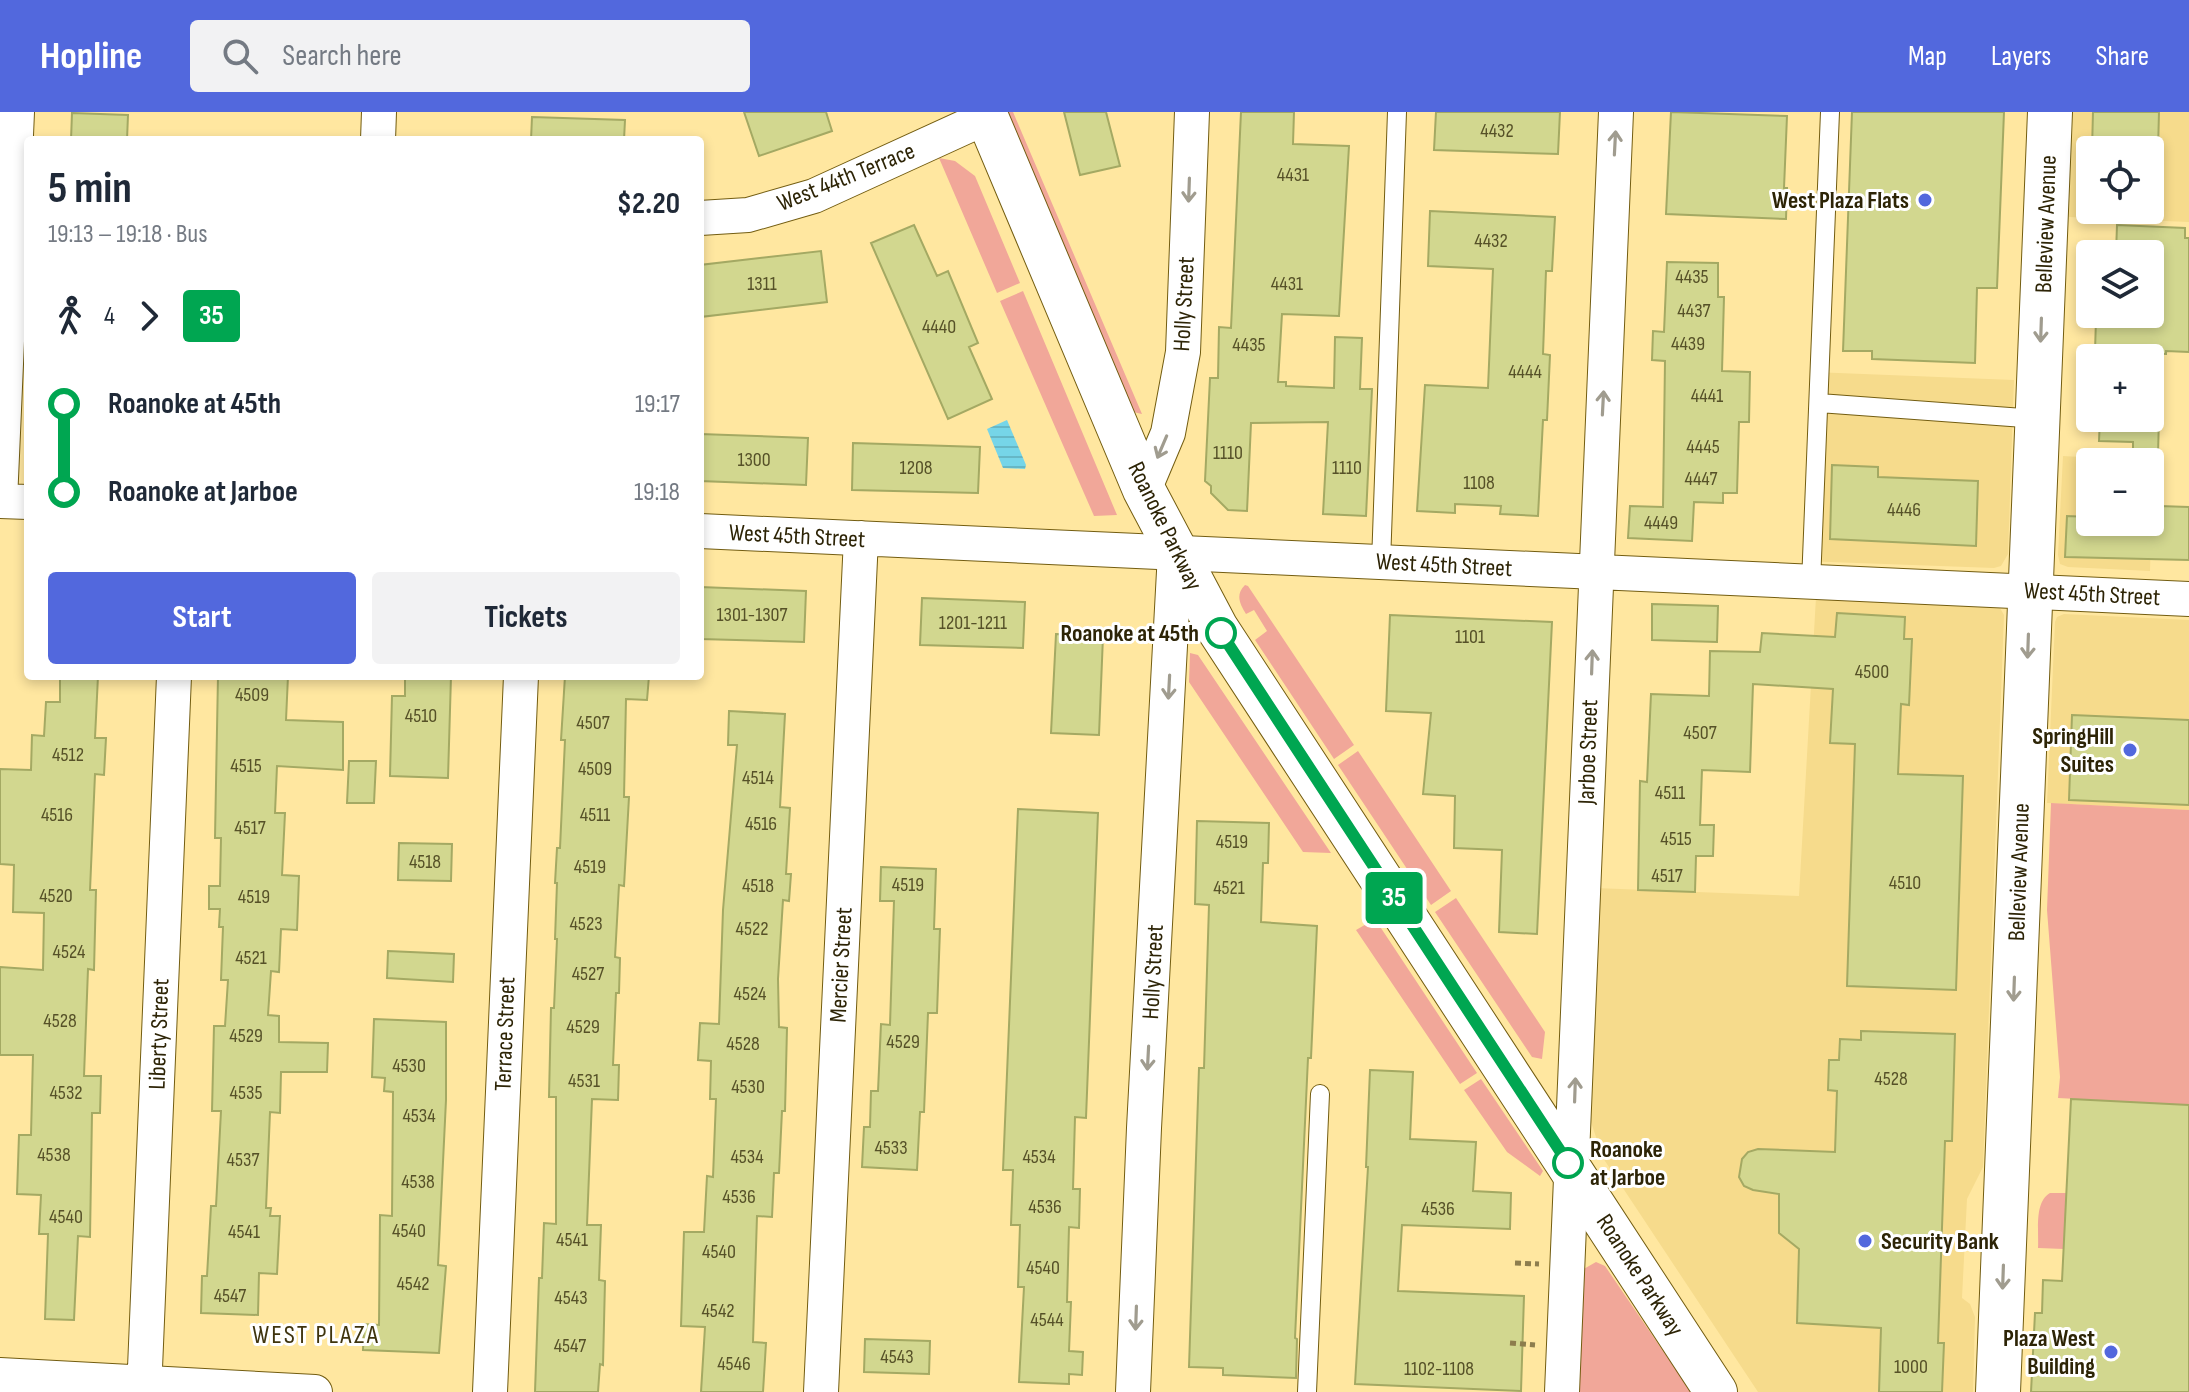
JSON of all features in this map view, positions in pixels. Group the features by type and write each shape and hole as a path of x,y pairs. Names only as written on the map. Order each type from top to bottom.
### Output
{"main road":[{"name":"Belleview Avenue","path":"1998,1392 2050,112"}],"street":[{"path":"17,112 0,501 24,502"},
{"path":"378,136 379,112"},
{"name":"Holly Street","path":"1144,490 1168,433 1183,352 1192,112"},
{"name":"Jarboe Street","path":"1562,1392 1616,112"},
{"name":"Roanoke Parkway","path":"986,114 1144,490 1217,628 1716,1392"},
{"name":"West 44th Terrace","path":"704,218 748,215 814,196 986,114"},
{"name":"West 45th Street","path":"704,531 2189,599"},
{"name":"Mercier Street","path":"821,1392 861,538"},
{"name":"Holly Street","path":"1133,1392 1143,1144 1175,553"},
{"name":"Liberty Street","path":"144,1386 174,680"},
{"name":"Terrace Street","path":"490,1392 521,680"},
{"path":"0,1375 144,1386 315,1392"}],"lane":[{"path":"1381,563 1397,112"},
{"path":"1811,583 1830,112"},
{"path":"1819,403 2037,419"},
{"path":"1307,1392 1320,1094"}],"path":[{"path":"1515,1263 1533,1264"},
{"path":"1510,1343 1531,1344"}],"shaded area":[{"path":"1001,112 1013,112 1142,414 1129,411"},
{"path":"2073,112 2189,112 2189,222 2164,221 2164,136 2076,136 2076,217 2069,217"},
{"path":"939,158 955,161 975,176 1020,283 997,293"},
{"path":"1023,291 1117,515 1094,516 1000,301"},
{"path":"1813,372 2014,380 2008,554 2001,566 1803,561"},
{"path":"2063,456 2076,457 2076,536 2151,536 2150,571 2060,564"},
{"path":"1245,585 1354,745 1334,759 1255,640 1267,631 1254,610 1246,614 1242,607 1239,596"},
{"path":"1816,597 1991,602 2004,615 1983,1167 1967,1199 1962,1298 1970,1304 1975,1317 1973,1392 1758,1392 1603,1158 1591,1122 1595,888 1799,896"},
{"path":"2064,614 2189,620 2189,810 2047,803 2055,622 2057,617"},
{"path":"1190,653 1198,655 1331,853 1303,852 1189,682"},
{"path":"1358,751 1451,891 1431,905 1338,765"},
{"path":"2051,803 2189,810 2189,1105 2058,1098 2060,1077 2047,910"},
{"path":"1456,898 1545,1032 1542,1059 1532,1057 1435,912"},
{"path":"1375,919 1477,1073 1460,1084 1356,930"},
{"path":"1481,1079 1543,1171 1540,1176 1507,1152 1464,1090"},
{"path":"2050,1193 2066,1193 2064,1249 2038,1248 2039,1210"},
{"path":"1596,1262 1605,1266 1691,1392 1576,1392 1582,1270"}],"water":[{"path":"1007,420 1025,469 1003,468 987,429"}],"building":[{"path":"744,112 826,112 832,131 759,156"},
{"path":"1064,112 1106,112 1120,166 1080,175"},
{"path":"1241,112 1294,112 1293,144 1349,146 1339,316 1282,314 1278,382 1286,382 1286,386 1334,388 1335,337 1362,338 1360,389 1372,389 1366,516 1323,514 1328,422 1251,423 1247,511 1228,510 1211,493 1211,486 1205,481 1210,378 1218,378 1219,327 1231,328"},
{"path":"1436,112 1560,112 1558,154 1434,150"},
{"path":"1671,112 1787,116 1786,219 1666,214"},
{"name":"West Plaza Flats","path":"1852,112 2004,112 1997,288 1977,288 1975,363 1872,359 1872,351 1843,351"},
{"path":"2093,112 2159,112 2158,136 2092,136"},
{"path":"72,113 128,115 127,136 71,136"},
{"path":"532,117 625,120 624,136 531,136"},
{"path":"1430,211 1555,217 1552,271 1546,271 1543,354 1550,355 1538,516 1500,514 1501,506 1455,504 1455,513 1417,511 1425,385 1488,388 1493,269 1428,266"},
{"path":"914,225 937,276 948,271 978,343 969,347 992,399 948,419 871,243"},
{"path":"2117,225 2185,228 2185,238 2189,238 2189,352 2166,351 2164,354 2164,344 2095,344 2096,328 2164,328 2164,240 2116,240"},
{"path":"821,251 827,302 704,317 704,265"},
{"path":"1667,262 1718,263 1718,297 1724,297 1722,371 1750,372 1749,422 1739,422 1737,493 1723,493 1723,503 1694,502 1692,541 1628,538 1630,506 1663,507 1665,361 1652,360 1653,331 1664,332"},
{"path":"2099,432 2159,432 2158,448 2133,448 2133,442 2099,441"},
{"path":"704,434 808,438 806,485 704,481"},
{"path":"853,443 980,447 978,493 852,490"},
{"path":"1832,465 1878,467 1878,477 1978,481 1976,546 1830,539"},
{"path":"2164,506 2189,507 2189,560 2065,557 2067,516 2076,516 2076,536 2164,536"},
{"path":"704,587 806,591 804,642 704,639"},
{"path":"922,598 1025,602 1023,648 920,645"},
{"path":"1652,604 1718,606 1717,642 1652,640"},
{"path":"1837,613 1905,617 1904,639 1912,639 1909,705 1901,704 1898,774 1963,776 1956,990 1847,986 1855,744 1830,743 1833,689 1753,684 1750,772 1702,770 1700,825 1714,825 1713,856 1696,856 1695,892 1638,890 1640,781 1647,782 1651,694 1709,696 1710,651 1760,652 1762,633 1835,637"},
{"path":"1390,615 1552,622 1537,934 1499,932 1502,850 1454,848 1455,796 1423,794 1431,713 1386,711"},
{"path":"1056,634 1103,636 1099,735 1051,733"},
{"path":"60,680 98,680 95,738 106,738 104,775 95,774 90,890 96,890 94,970 88,969 84,1076 101,1076 100,1113 92,1113 90,1237 78,1236 74,1320 45,1319 48,1234 39,1234 41,1195 17,1194 19,1135 31,1135 33,1055 0,1055 0,967 43,970 44,913 13,912 14,865 0,864 0,769 31,770 32,735 44,736 46,702 60,702"},
{"path":"218,680 288,680 286,720 343,722 343,770 277,766 275,813 285,813 282,875 299,876 297,930 281,929 279,972 271,971 268,1015 279,1016 279,1042 328,1043 327,1072 281,1072 280,1113 270,1112 266,1208 271,1208 270,1216 280,1216 277,1274 259,1273 258,1315 201,1313 202,1276 207,1276 211,1206 216,1206 221,1111 212,1111 214,1026 225,1026 228,980 221,980 223,927 219,927 220,909 209,909 209,886 220,886 221,838 215,838"},
{"path":"405,680 451,680 448,778 390,776 392,696 405,696"},
{"path":"565,680 649,680 647,700 626,699 624,797 629,797 624,886 619,885 615,957 620,958 613,1065 619,1065 618,1100 592,1099 587,1225 601,1225 599,1280 605,1281 603,1365 600,1364 598,1392 535,1392 544,1223 556,1224 556,1097 549,1097 551,1008 554,1008 557,939 555,883 557,848 560,848 565,740 561,740"},
{"path":"729,711 785,714 780,807 790,808 786,874 791,874 789,901 783,900 778,979 779,1027 787,1028 785,1111 782,1111 779,1173 774,1173 772,1217 757,1216 753,1342 766,1343 763,1392 701,1392 705,1327 681,1326 684,1232 704,1232 707,1176 713,1177 716,1099 710,1099 711,1061 698,1060 700,1023 719,1024 723,910 737,745 728,745"},
{"name":"SpringHill Suites","path":"2072,715 2189,720 2189,805 2069,800"},
{"path":"349,761 376,761 374,803 347,803"},
{"path":"1018,809 1098,813 1086,1118 1075,1117 1073,1189 1080,1189 1079,1228 1069,1227 1069,1351 1083,1352 1082,1375 1069,1374 1069,1384 1019,1382 1024,1287 1018,1287 1020,1225 1011,1225 1013,1170 1003,1170"},
{"path":"1197,821 1269,823 1268,863 1263,863 1261,922 1317,926 1311,1058 1308,1058 1295,1338 1296,1378 1223,1375 1223,1368 1189,1367 1199,1068 1204,1068 1209,905 1195,904"},
{"path":"399,843 452,844 451,881 398,880"},
{"path":"881,867 936,869 934,929 940,929 937,1013 928,1013 924,1112 920,1112 917,1170 862,1167 864,1127 870,1127 871,1091 878,1091 881,1024 890,1025 894,901 880,901"},
{"path":"388,951 454,954 453,982 387,978"},
{"path":"374,1019 446,1022 446,1100 438,1265 446,1266 439,1353 363,1350 364,1324 379,1325 380,1215 392,1216 393,1092 384,1091 385,1078 372,1077"},
{"path":"1861,1031 1955,1034 1952,1141 1945,1141 1938,1343 1944,1343 1942,1392 1879,1392 1881,1328 1797,1323 1799,1249 1779,1233 1779,1194 1753,1190 1744,1186 1739,1177 1742,1159 1748,1152 1758,1149 1835,1152 1837,1091 1828,1090 1829,1060 1839,1060 1840,1039 1861,1040"},
{"path":"1370,1070 1413,1072 1410,1139 1476,1142 1473,1191 1511,1193 1510,1229 1402,1225 1398,1291 1524,1296 1521,1391 1355,1384 1368,1167"},
{"path":"2071,1099 2189,1105 2189,1392 2031,1392 2035,1313 2042,1313 2043,1280 2062,1281"},
{"path":"865,1339 930,1341 929,1374 864,1372"}],"bus line":[{"name":"35","path":"1221,633 1568,1163"}],"place":[{"name":"West Plaza Flats","path":"1925,200"},
{"name":"Roanoke at 45th","path":"1221,633"},
{"name":"SpringHill Suites","path":"2130,750"},
{"name":"Roanoke at Jarboe","path":"1568,1163"},
{"name":"Security Bank","path":"1865,1241"},
{"name":"Plaza West Building","path":"2111,1352"}],"district":[{"name":"WEST PLAZA","path":"316,1335"}]}
